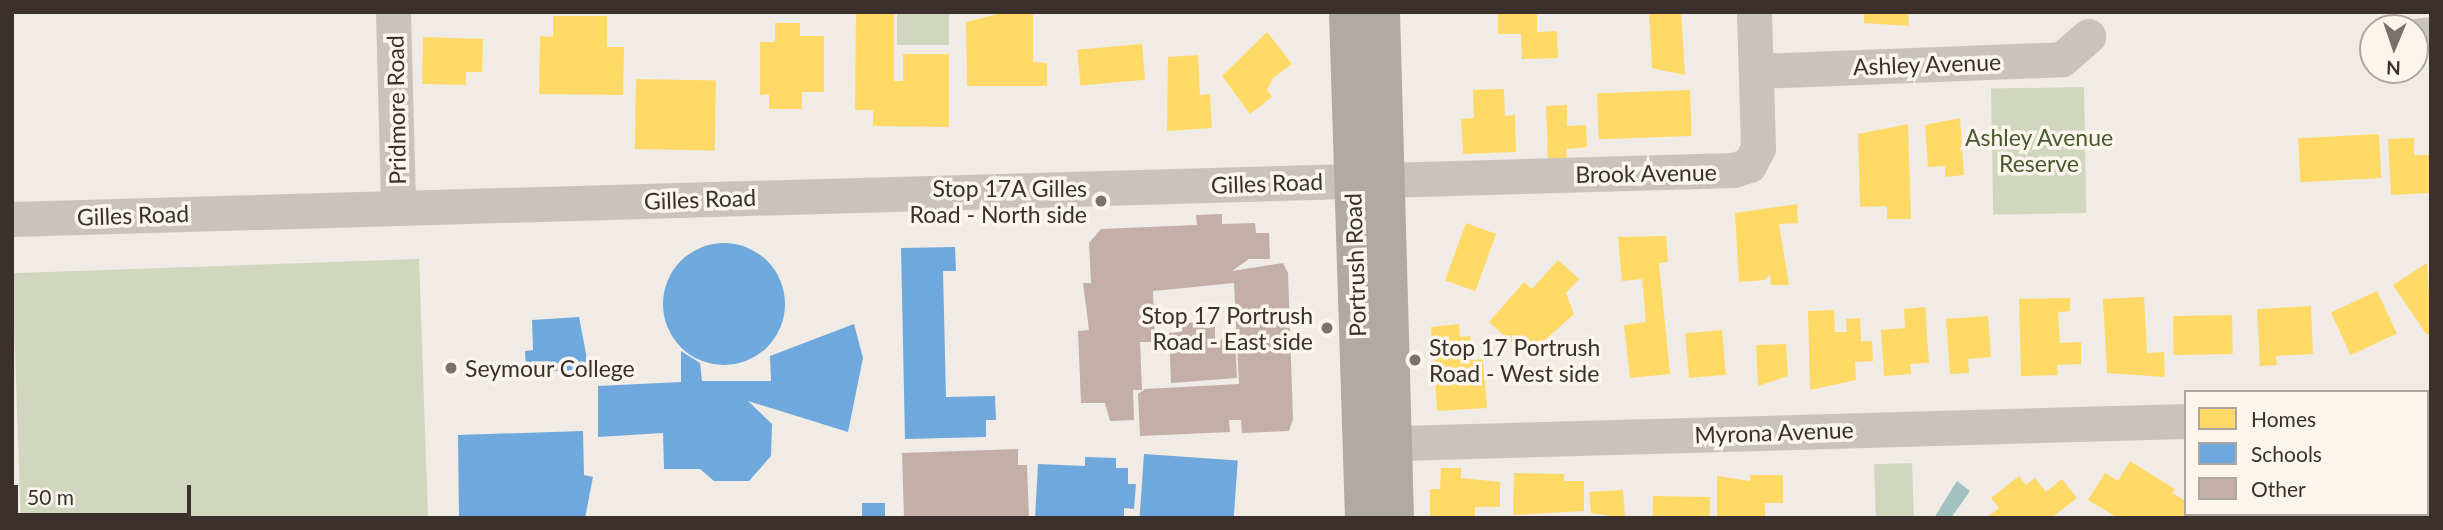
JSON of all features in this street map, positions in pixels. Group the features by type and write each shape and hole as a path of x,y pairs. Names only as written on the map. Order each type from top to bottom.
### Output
{"highway":[{"name":"Portrush Road","path":"1348,12 1370,180"},
{"name":"Portrush Road","path":"1364,518 1377,443 1370,180 1381,12"},
{"name":"Portrush Road","path":"1377,443 1395,518"}],"street":[{"name":"Pridmore Road","path":"393,12 398,208"},
{"name":"Brook Avenue","path":"1370,180 1733,170 1749,165 1758,148 1754,12"},
{"name":"Ashley Avenue","path":"1756,71 2062,59 2088,36"},
{"name":"Gilles Road","path":"12,219 1370,180"},
{"name":"Myrona Avenue","path":"1377,443 2184,421"}],"green space":[{"path":"897,12 949,12 949,45 897,45"},
{"name":"Ashley Avenue Reserve","path":"2084,87 2086,213 1993,215 1991,89"},
{"path":"419,259 428,518 21,518 12,273"},
{"path":"1912,463 1914,518 1876,518 1874,464"}],"water":[{"path":"1957,481 1970,491 1951,518 1934,518"}],"building: Homes":[{"path":"856,12 894,12 894,81 903,81 903,54 949,54 949,127 873,126 873,110 855,110"},
{"path":"1006,12 1033,12 1033,62 1047,63 1047,86 967,86 966,22"},
{"path":"1649,12 1681,12 1685,75 1652,68"},
{"path":"1864,12 1908,12 1909,26 1864,23"},
{"path":"1537,13 1537,32 1557,31 1558,58 1522,59 1521,34 1498,34 1498,14"},
{"path":"553,16 607,16 607,47 624,47 623,95 539,94 540,36 553,37"},
{"path":"775,23 800,23 800,36 824,36 824,92 802,92 802,109 769,109 769,94 760,95 760,42 775,42"},
{"path":"1267,32 1292,64 1273,78 1267,90 1272,97 1250,114 1222,76"},
{"path":"423,37 483,39 482,72 466,72 466,85 422,84"},
{"path":"1142,44 1145,80 1080,86 1077,50"},
{"path":"1198,55 1200,95 1210,94 1212,128 1167,131 1168,57"},
{"path":"636,79 716,80 715,150 635,149"},
{"path":"1504,89 1505,116 1515,115 1516,152 1463,154 1461,119 1474,118 1473,90"},
{"path":"1690,90 1692,136 1599,139 1597,93"},
{"path":"1567,105 1567,126 1586,125 1587,147 1566,149 1567,161 1548,162 1546,106"},
{"path":"1960,118 1964,175 1945,177 1945,166 1928,167 1925,125"},
{"path":"1908,124 1911,219 1887,219 1887,206 1860,207 1858,134"},
{"path":"2379,134 2381,178 2300,182 2298,138"},
{"path":"2414,138 2414,155 2431,155 2431,193 2391,195 2388,139"},
{"path":"1797,204 1798,223 1779,224 1789,285 1771,285 1770,274 1765,280 1739,282 1735,213"},
{"path":"1466,223 1496,234 1475,291 1445,280"},
{"path":"1666,236 1668,262 1659,263 1670,374 1630,378 1624,325 1646,322 1642,279 1622,281 1618,237"},
{"path":"1558,260 1579,279 1566,293 1574,314 1527,356 1489,322 1524,282 1532,289"},
{"path":"2427,263 2431,332 2427,335 2393,285"},
{"path":"2377,291 2397,334 2351,355 2331,313"},
{"path":"2144,297 2147,353 2164,352 2165,377 2107,373 2103,299"},
{"path":"2070,298 2070,311 2058,312 2060,343 2081,342 2081,364 2057,365 2058,375 2021,376 2019,299"},
{"path":"2311,306 2313,354 2276,356 2277,365 2260,366 2257,309"},
{"path":"1925,307 1929,363 1910,364 1911,374 1884,376 1881,330 1905,328 1904,309"},
{"path":"1834,310 1835,332 1847,332 1846,319 1860,318 1861,341 1872,341 1873,361 1855,362 1856,380 1810,390 1808,311"},
{"path":"2232,315 2233,354 2174,355 2173,316"},
{"path":"1988,316 1991,357 1968,359 1969,373 1950,374 1946,319"},
{"path":"1459,324 1460,337 1470,336 1472,360 1483,359 1487,408 1437,411 1431,327"},
{"path":"1722,330 1726,375 1689,378 1685,333"},
{"path":"1786,344 1788,376 1758,386 1756,345"},
{"path":"2130,461 2175,489 2172,493 2184,500 2184,518 2118,518 2088,500 2105,473 2118,481"},
{"path":"1441,468 1461,468 1461,478 1500,482 1500,507 1475,507 1475,517 1430,517 1430,489 1440,489"},
{"path":"1514,473 1564,474 1564,481 1584,481 1584,511 1513,515"},
{"path":"1750,475 1783,475 1783,503 1765,503 1765,518 1717,518 1717,476 1750,481"},
{"path":"2019,476 2026,485 2035,478 2046,492 2062,479 2077,498 2051,518 1986,518 1999,508 1991,498"},
{"path":"1623,490 1625,518 1591,513 1589,492"},
{"path":"1653,496 1710,497 1710,518 1653,518"},
{"path":"2189,516 2252,516 2252,518"}],"building: Schools":[{"path":"724,243 747,248 767,261 780,281 785,304 780,327 767,347 747,360 724,365 701,360 681,347 668,327 663,304 668,281 681,261 701,248"},
{"path":"955,247 956,271 943,271 946,397 995,396 996,420 986,420 986,437 905,439 901,248"},
{"path":"579,317 589,369 526,373 525,351 533,350 532,320"},
{"path":"854,324 863,358 848,432 748,401 772,424 771,456 749,481 714,481 700,469 664,469 663,433 598,437 598,386 681,382 681,351 700,363 702,381 771,381 770,356"},
{"path":"583,431 584,475 593,477 585,518 459,518 458,435"},
{"path":"1144,454 1238,461 1234,518 1140,518"},
{"path":"1085,457 1116,458 1116,468 1128,468 1128,484 1136,484 1134,509 1124,508 1124,518 1035,518 1038,464 1085,466"},
{"path":"862,503 885,503 885,518 862,518"}],"building: Other":[{"path":"1222,214 1222,224 1255,223 1256,233 1269,233 1270,259 1249,259 1232,271 1283,263 1288,273 1293,419 1289,431 1242,433 1241,420 1229,420 1230,432 1140,436 1138,394 1145,389 1239,384 1234,283 1153,291 1155,342 1140,342 1142,390 1133,390 1134,420 1110,421 1105,403 1081,403 1078,331 1089,330 1083,283 1091,283 1089,243 1101,229 1197,225 1196,215"},
{"path":"1215,322 1215,340 1235,339 1237,378 1171,383 1169,333 1180,332 1180,323"},
{"path":"1018,449 1018,465 1027,465 1029,518 904,518 902,453"}],"place":[{"name":"Stop 17A Gilles Road - North side","path":"1101,201"},
{"name":"Stop 17 Portrush Road - East side","path":"1327,328"},
{"name":"Stop 17 Portrush Road - West side","path":"1415,360"},
{"name":"Seymour College","path":"451,368"}]}
